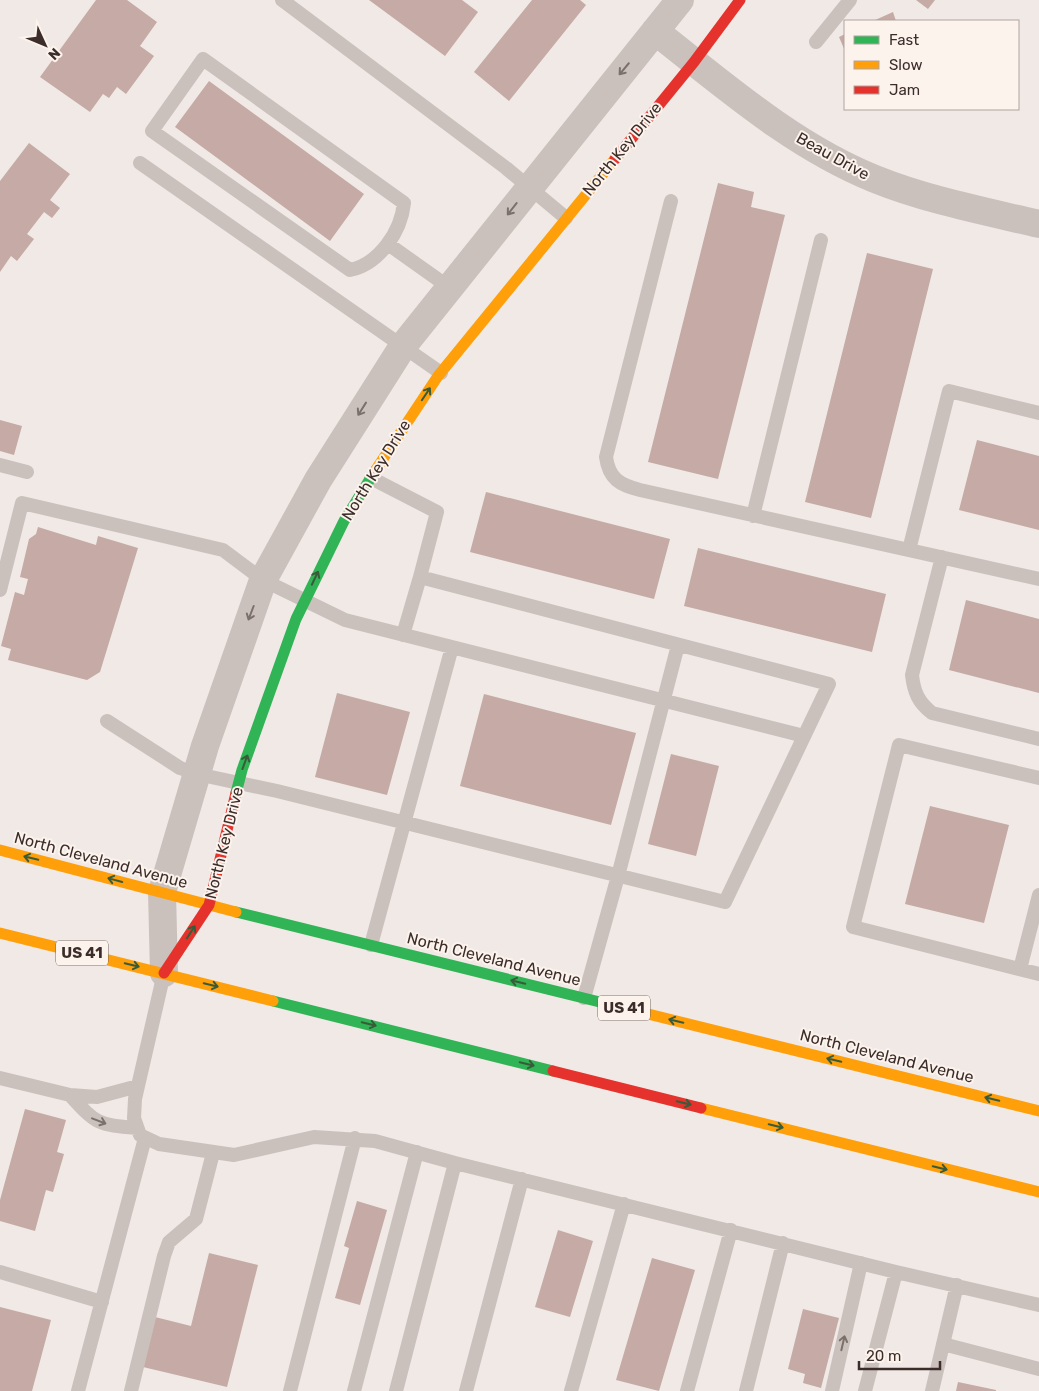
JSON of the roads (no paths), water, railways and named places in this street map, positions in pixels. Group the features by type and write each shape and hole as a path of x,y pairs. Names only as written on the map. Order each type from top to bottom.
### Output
{"main road":[{"name":"North Key Drive","path":"164,973 209,905 238,784 296,619 344,521 441,372 694,62 740,0"},
{"name":"North Cleveland Avenue","path":"0,850 209,905 1039,1110"},
{"name":"US 41","path":"0,933 1039,1192"}],"street":[{"path":"164,973 162,892 237,650 263,580 318,480 403,346 680,0"},
{"name":"Beau Drive","path":"655,31 804,143 848,167 912,192 1039,224"}],"lane":[{"path":"282,0 506,168 566,218"},
{"path":"816,42 850,0"},
{"path":"203,59 404,203 402,217 388,244 363,268 350,270 152,131 203,59"},
{"path":"140,163 441,372"},
{"path":"671,201 606,457 608,468 622,485 1039,579"},
{"path":"753,516 821,240"},
{"path":"388,244 450,288"},
{"path":"909,550 949,391 1039,412"},
{"path":"0,465 26,472"},
{"path":"371,478 437,512 403,635"},
{"path":"0,590 22,503 223,550 263,580 304,602 345,620 804,736"},
{"path":"942,557 912,675 915,693 924,707 932,713 1039,739"},
{"path":"107,721 180,768 197,774 277,791 725,902 829,684 420,577"},
{"path":"584,998 618,876 678,644"},
{"path":"371,945 452,647"},
{"path":"1039,778 899,745 853,927 1039,974"},
{"path":"1020,969 1039,895"},
{"path":"78,1391 102,1302 141,1133 134,1118 138,1086 164,973"},
{"path":"0,1078 70,1095 97,1097 138,1086"},
{"path":"70,1095 92,1119 141,1133 159,1144 234,1155 314,1137 355,1138 896,1272 1039,1305"},
{"path":"290,1391 355,1138"},
{"path":"354,1391 417,1152"},
{"path":"131,1391 164,1256 169,1242 196,1219 213,1153"},
{"path":"396,1391 455,1163"},
{"path":"466,1391 522,1179"},
{"path":"571,1391 624,1204"},
{"path":"687,1391 731,1230"},
{"path":"746,1391 783,1243"},
{"path":"832,1391 861,1263"},
{"path":"0,1272 102,1302"},
{"path":"865,1391 896,1272"},
{"path":"932,1391 957,1285"},
{"path":"943,1344 1039,1369"}]}
